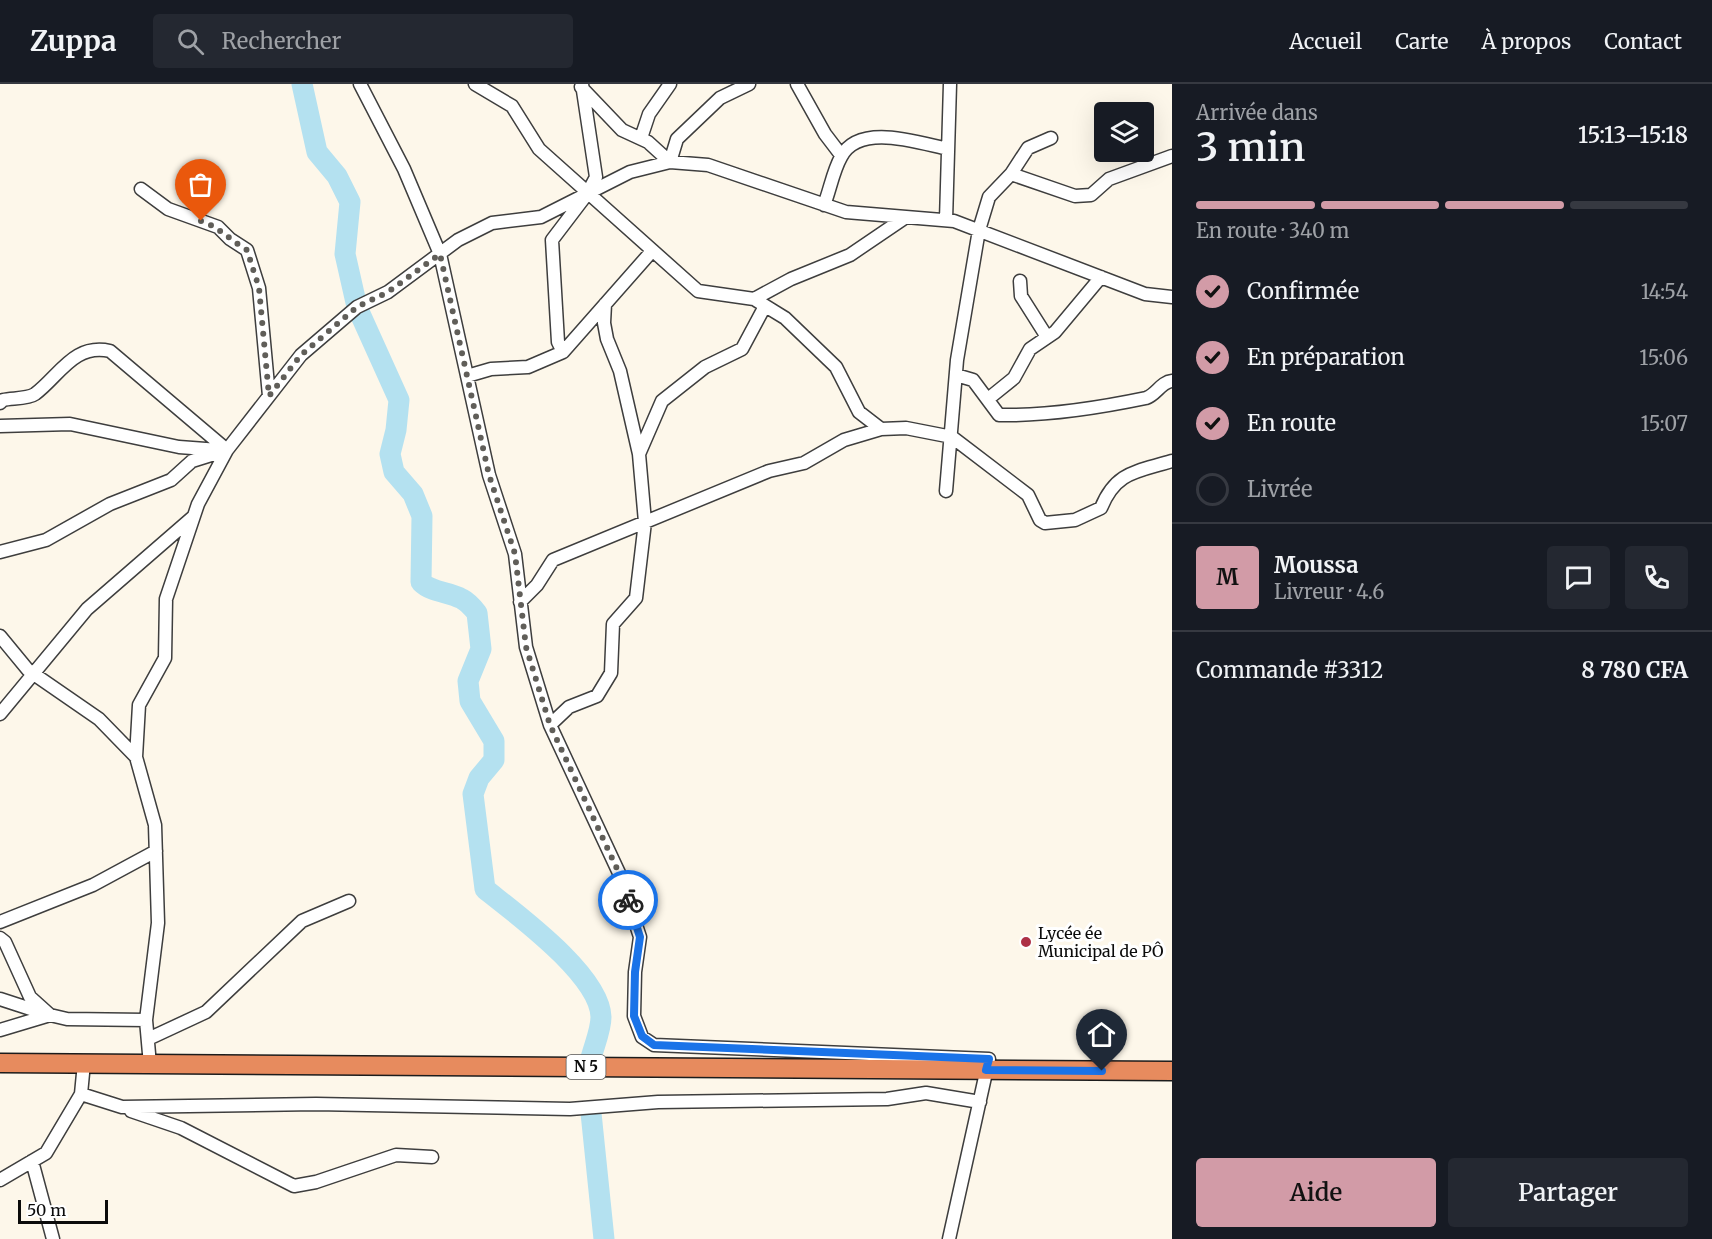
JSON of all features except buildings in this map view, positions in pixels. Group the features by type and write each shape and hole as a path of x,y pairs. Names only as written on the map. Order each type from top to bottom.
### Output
{"highway":[{"name":"N 5","path":"0,1063 1172,1071"}],"street":[{"path":"360,84 404,169 440,254 489,475 515,554 526,647 550,725 619,873 640,937 635,972 634,1016 642,1036 654,1045 989,1059 949,1239"},
{"path":"475,84 512,106 539,149 698,291 760,303 785,318 836,367 859,412 881,429"},
{"path":"641,138 649,114 670,84"},
{"path":"670,162 677,139 720,98 749,84"},
{"path":"797,84 825,134 841,155"},
{"path":"946,220 950,84"},
{"path":"563,352 558,342 552,240 587,194 596,177 581,85"},
{"path":"581,85 622,130 641,138 670,162"},
{"path":"824,205 841,155 858,141 879,136 948,149"},
{"path":"946,491 957,375 979,230 989,197 1011,174 1028,148 1051,138"},
{"path":"1011,174 1075,196 1091,195 1108,179 1172,156"},
{"path":"150,1065 146,1020 158,923 155,825 136,757 139,705 165,658 166,599 194,516 227,450 301,355 357,307 388,292 459,240 492,223 541,217 630,172 670,162 708,165 846,212 903,219 946,220 979,230 1145,294 1172,297"},
{"path":"141,189 168,209 218,227 230,239 247,250 259,288 269,396"},
{"path":"639,454 662,401 705,367 742,349 760,303 791,279 849,255 903,219"},
{"path":"467,376 491,369 528,367 563,352 652,251"},
{"path":"988,399 1014,378 1029,349 1055,332 1101,277"},
{"path":"1020,281 1021,296 1047,337"},
{"path":"550,725 569,707 597,696 611,673 613,624 636,598 645,522 639,454 620,371 607,339 604,323 605,304"},
{"path":"0,403 3,400 34,396 77,354 98,348 110,351 227,450"},
{"path":"957,375 974,380 999,415 1033,416 1149,397 1167,381 1172,381"},
{"path":"0,426 70,424 179,447 227,450"},
{"path":"520,602 537,585 553,560 769,471 804,463 844,440 881,429 906,428 952,437 1028,495 1040,520 1046,523 1075,519 1101,507 1108,491 1119,478 1172,460"},
{"path":"0,552 46,540 110,504 171,480 192,461 227,450"},
{"path":"0,714 87,609 194,516"},
{"path":"0,636 32,673 99,719 136,757"},
{"path":"0,922 93,885 156,850"},
{"path":"148,1040 206,1012 302,921 349,901"},
{"path":"0,938 6,942 30,997 51,1015"},
{"path":"0,999 67,1019 146,1020"},
{"path":"0,1030 51,1015"},
{"path":"0,1180 46,1153 81,1094 84,1064"},
{"path":"122,1107 316,1104 570,1109 658,1102 887,1099 926,1092 980,1102"},
{"path":"81,1094 181,1128 294,1186 316,1182 396,1155 432,1157"},
{"path":"32,1161 53,1239"}],"waterway":[{"path":"302,84 317,152 337,176 350,202 345,254 357,307 399,400 396,430 390,454 394,472 413,494 422,516 421,582 425,586 462,599 477,613 481,649 468,681 470,701 494,741 494,760 479,778 473,794 485,889 535,929 587,983 597,1000 601,1017 599,1033 591,1058"},
{"path":"591,1113 604,1239"}],"way so far":[{"path":"201,221 218,227 230,239 247,250 259,288 269,396 301,355 357,307 388,292 440,254 489,475 515,554 526,647 550,725 619,873 628,900"}],"place":[{"name":"Lycée ée Municipal de PÔ","path":"1026,942"}],"route":[{"path":"628,900 640,937 635,972 634,1016 642,1036 654,1045 989,1059 986,1070 1102,1071"}]}
